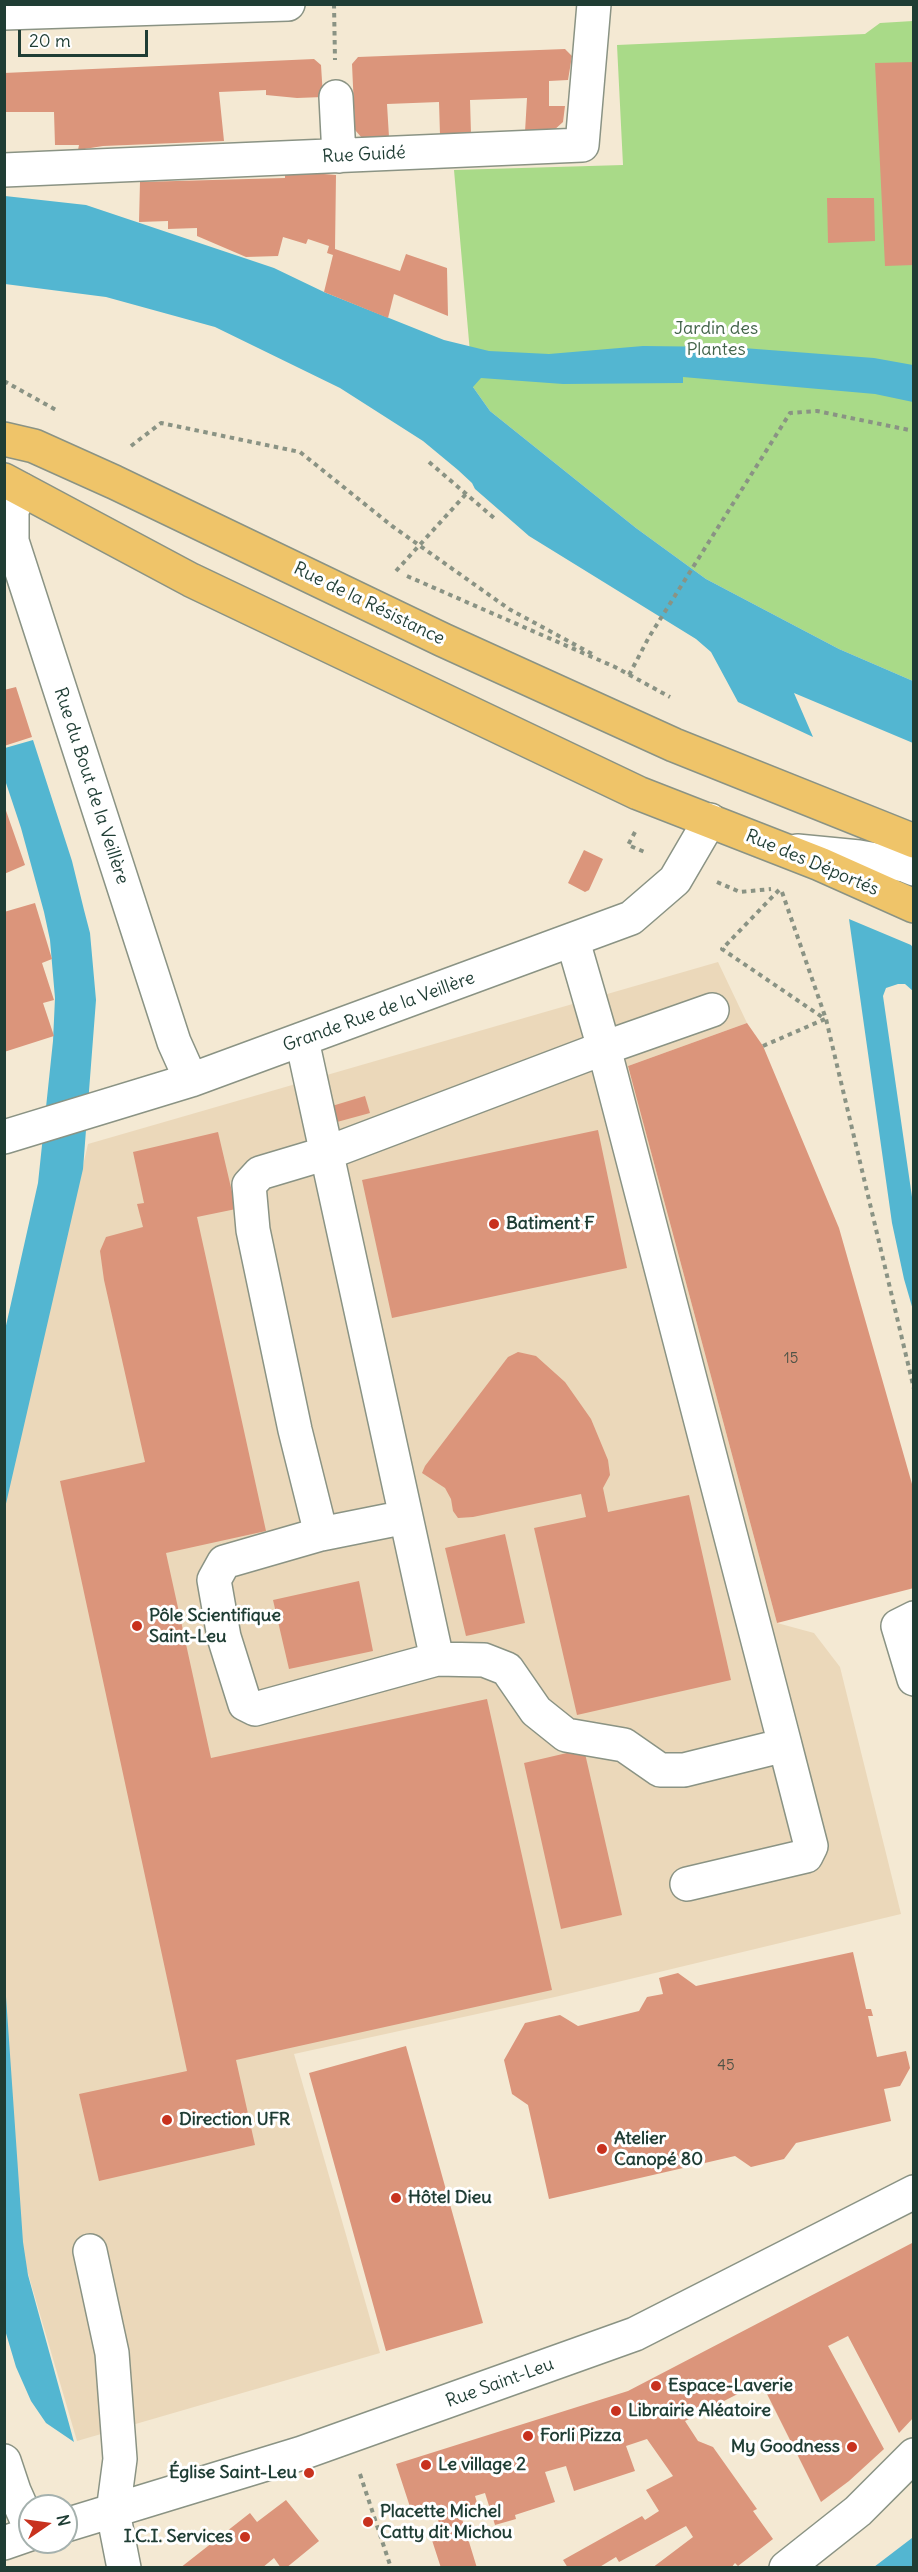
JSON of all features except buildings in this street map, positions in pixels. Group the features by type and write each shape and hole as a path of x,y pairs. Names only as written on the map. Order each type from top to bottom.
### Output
{"main road":[{"name":"Rue de la Résistance","path":"4,439 34,446 104,477 443,640 674,745 914,841"},
{"path":"13,485 191,580 638,793 710,820"},
{"name":"Rue des Déportés","path":"710,820 785,866 914,906"}],"street":[{"path":"4,14 288,4"},
{"name":"Rue Guidé","path":"4,170 582,145 594,4"},
{"path":"336,97 339,156"},
{"name":"Rue du Bout de la Veillère","path":"13,485 12,541 174,1042 191,1080"},
{"name":"Grande Rue de la Veillère","path":"9,1136 191,1080 631,918 675,880 710,820"},
{"path":"785,866 859,857 914,869"},
{"path":"573,941 604,1048 811,1846 806,1856 687,1884"},
{"path":"321,1534 295,1430 253,1230 249,1185 260,1173 327,1153 604,1048 712,1010"},
{"path":"302,1040 437,1659"},
{"path":"406,1517 321,1534 224,1562 214,1580 224,1637 245,1704 255,1709 437,1659 484,1659 507,1669 536,1711 566,1735 624,1745 660,1770 684,1770 785,1745"},
{"path":"906,1622 914,1679"},
{"name":"Rue Saint-Leu","path":"78,2521 113,2512 348,2437 635,2334 914,2192"},
{"path":"90,2251 112,2353 120,2459 113,2512 124,2568"},
{"path":"786,2568 858,2511 914,2455"},
{"path":"4,2461 18,2497"}],"path":[{"path":"334,4 336,97"},
{"path":"4,381 65,415"},
{"path":"629,675 649,637 790,413 817,411 914,431"},
{"path":"137,454 126,449 160,423 300,452 392,526 509,609 677,700"},
{"path":"429,462 494,518"},
{"path":"396,571 466,494"},
{"path":"387,567 615,667"},
{"path":"785,866 781,888 826,1019 914,1389"},
{"path":"781,888 722,949 826,1019"},
{"path":"763,1046 826,1019"},
{"path":"348,2437 391,2568"}],"shaded area":[{"path":"718,962 747,1023 628,1066 777,1623 814,1633 840,1667 901,1914 555,1997 294,2054 380,2353 77,2441 20,2246 4,1976 5,1499 88,1144"}],"green space":[{"name":"Jardin des Plantes","path":"913,21 913,681 839,649 706,579 636,528 490,411 473,387 454,170 623,165 617,45 865,34 880,23"}],"water":[{"path":"5,196 86,205 274,268 324,292 444,340 489,351 549,354 643,346 730,347 874,358 913,365 913,402 875,394 683,377 683,383 563,384 481,378 473,387 490,411 636,528 706,579 839,649 913,681 913,743 794,693 813,737 738,702 711,652 696,639 529,536 423,441 340,388 215,327 106,297 5,284"},
{"path":"33,740 72,861 90,933 96,1000 83,1169 5,1508 5,1330 38,1183 53,1041 55,998 50,940 44,912 5,780 5,748"},
{"path":"849,919 911,945 913,948 913,991 905,984 898,984 886,988 883,996 913,1204 913,1310 892,1223"},
{"path":"4,1968 23,2242 28,2275 74,2442 46,2423 31,2401 16,2367 5,2330"},
{"path":"912,2538 913,2567 874,2567"}],"place":[{"name":"Batiment F","path":"494,1224"},
{"name":"Pôle Scientifique Saint-Leu","path":"137,1626"},
{"name":"Direction UFR","path":"167,2120"},
{"name":"Atelier Canopé 80","path":"602,2149"},
{"name":"Hôtel Dieu","path":"396,2198"},
{"name":"Espace-Laverie","path":"656,2386"},
{"name":"Librairie Aléatoire","path":"616,2411"},
{"name":"Forli Pizza","path":"528,2436"},
{"name":"My Goodness","path":"852,2447"},
{"name":"Le village 2","path":"426,2465"},
{"name":"Église Saint-Leu","path":"309,2473"},
{"name":"Placette Michel Catty dit Michou","path":"368,2522"},
{"name":"I.C.I. Services","path":"245,2537"}]}
